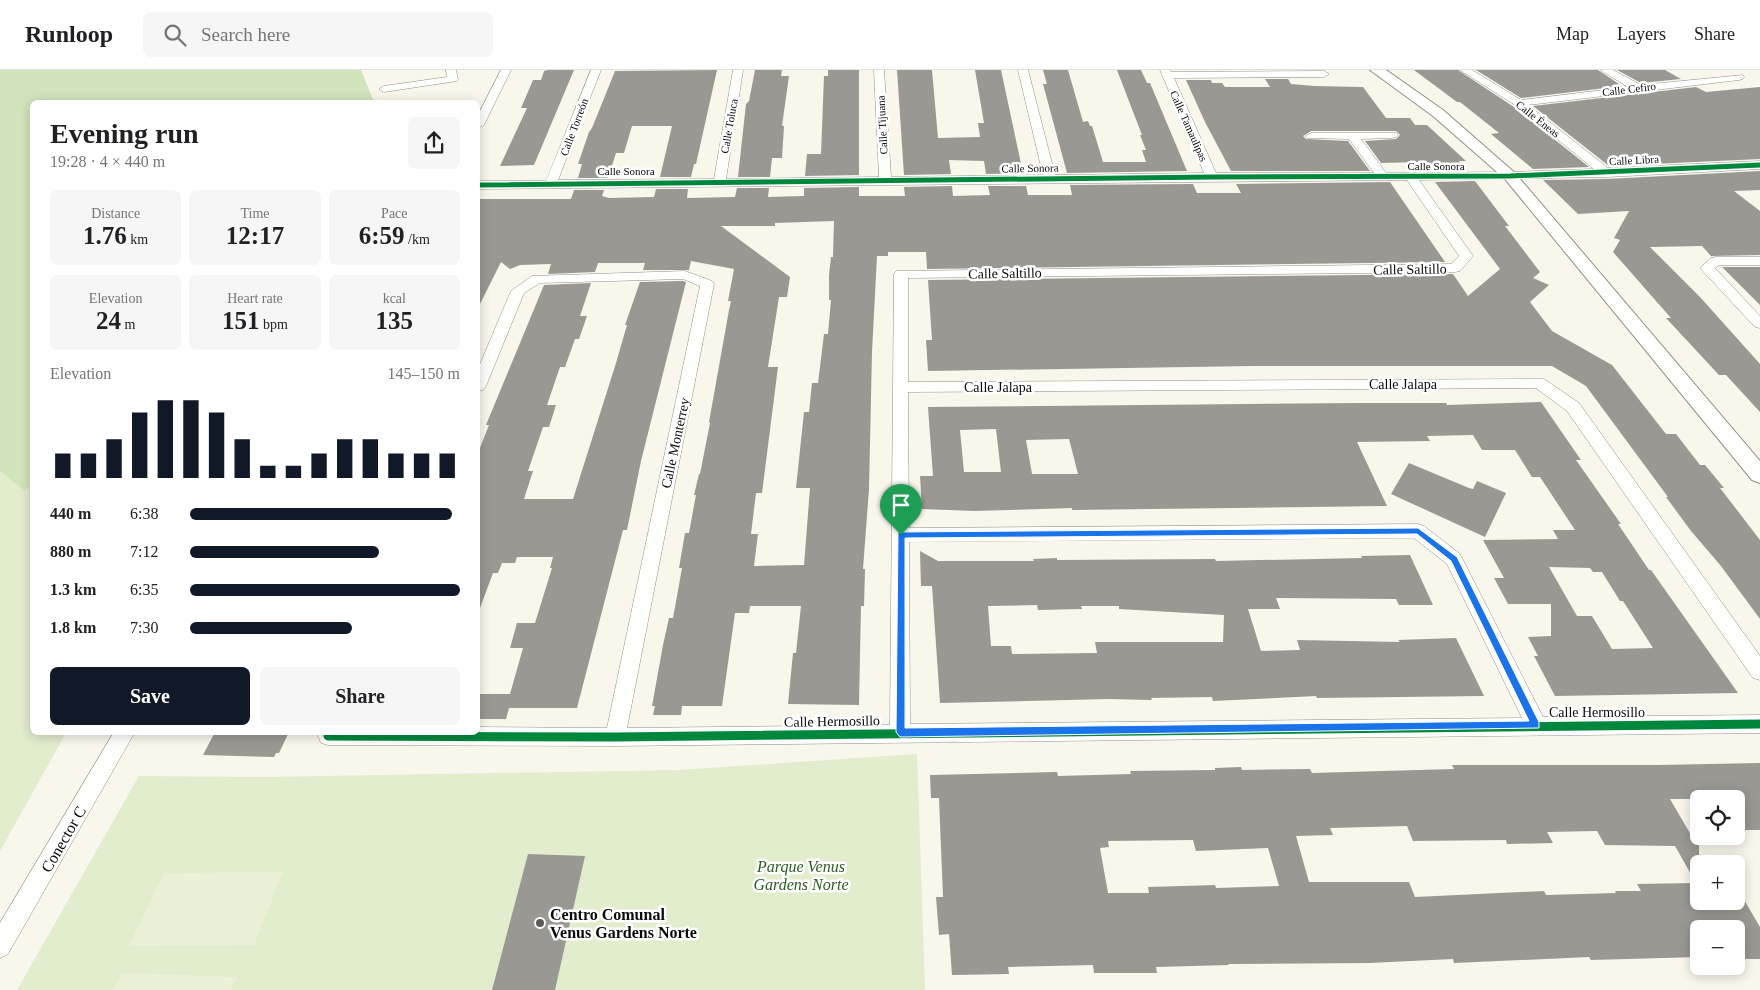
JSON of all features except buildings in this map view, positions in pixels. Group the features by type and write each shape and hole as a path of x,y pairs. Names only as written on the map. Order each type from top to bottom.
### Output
{"street":[{"path":"384,89 453,79 452,70"},
{"path":"480,121 506,70"},
{"name":"Calle Torreón","path":"552,183 596,70"},
{"name":"Calle Toluca","path":"719,182 738,70"},
{"name":"Calle Tijuana","path":"879,70 884,180"},
{"path":"1023,70 1050,179"},
{"path":"1377,70 1438,113 1510,176 1760,475"},
{"name":"Calle Éneas","path":"1465,70 1519,103 1607,173"},
{"path":"1604,70 1638,88"},
{"name":"Calle Tamaulipas","path":"1212,177 1166,73 1324,74"},
{"name":"Calle Cefiro","path":"1519,103 1739,77"},
{"path":"1311,136 1392,135"},
{"path":"1353,136 1383,177"},
{"name":"Calle Libra","path":"1510,176 1760,165"},
{"name":"Calle Sonora","path":"480,185 1212,177 1510,176"},
{"name":"Calle Saltillo","path":"900,732 902,274 1455,268 1466,256 1411,177"},
{"path":"1760,261 1716,261 1706,268 1760,324"},
{"name":"Calle Monterrey","path":"480,381 518,291 537,279 685,275 707,284 615,737"},
{"name":"Calle Jalapa","path":"901,387 1539,383 1573,407 1760,672"},
{"path":"901,535 1418,531 1454,559 1536,725"},
{"name":"Calle Hermosillo","path":"328,735 615,737 900,732 1760,724"},
{"name":"Conector C","path":"0,946 124,735"}],"green space":[{"path":"0,70 30,100 30,735 65,735 0,851"},
{"path":"0,70 361,70 373,100 30,100 30,487 24,490 0,471"},
{"name":"Parque Venus Gardens Norte","path":"917,754 925,990 17,990 139,776 267,777 679,770"},
{"path":"283,872 254,945 129,946 164,873"},
{"path":"122,973 237,977 231,990 113,990"}],"cycle path":[{"path":"480,185 1212,177 1510,176 1760,165"},
{"path":"328,735 615,737 1760,724"}],"place":[{"name":"Centro Comunal Venus Gardens Norte","path":"540,923"}],"route":[{"path":"1418,531 1454,559 1536,725 900,732 901,535 1418,531"}]}
